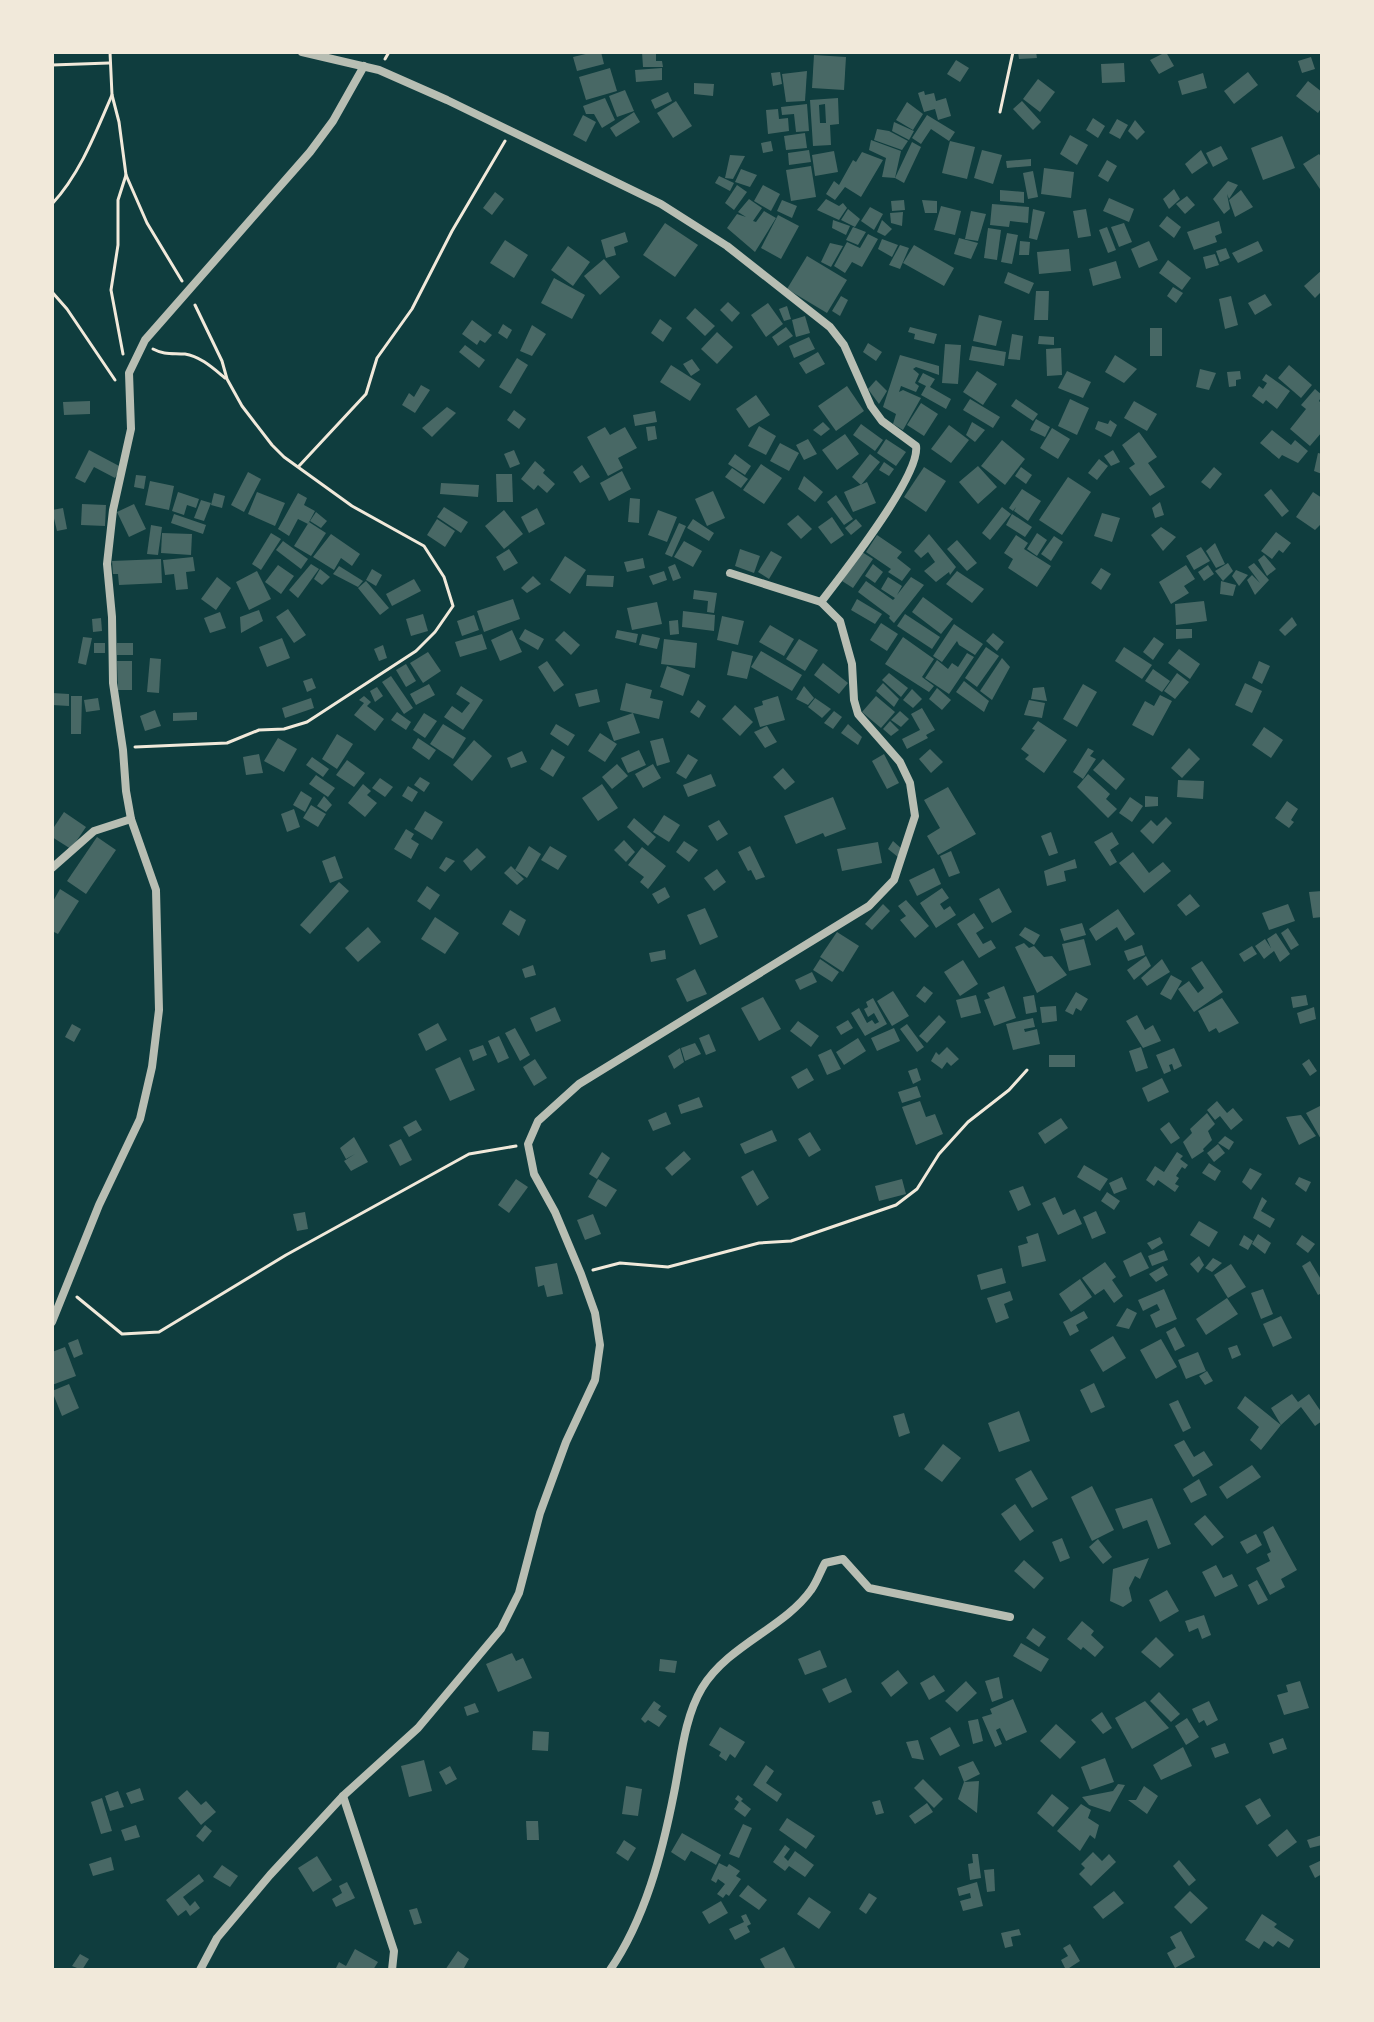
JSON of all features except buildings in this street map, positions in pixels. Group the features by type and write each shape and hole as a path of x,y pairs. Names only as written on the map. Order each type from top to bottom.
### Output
{"street":[{"path":"302,52 393,76 661,204 727,246 830,327 844,345 871,406 882,421 916,446 915,461 881,522 821,602"},
{"path":"52,1322 99,1205 140,1119 152,1067 159,1010 156,890 131,819 126,791 113,683 107,564 113,510 131,429 129,373 145,340 310,152 333,121 364,66"},
{"path":"200,1970 217,1938 343,1796 418,1728 501,1629 519,1593 545,1499 566,1442 595,1380 600,1345 595,1313 581,1274 555,1212 534,1174 528,1144 538,1121 579,1084 869,906 894,880 915,816 910,783 900,762 858,714 852,664 840,621 821,602 730,573"},
{"path":"52,868 94,831 131,819"},
{"path":"610,1970 637,1923 670,1814 689,1720 702,1688 721,1664 798,1605 825,1563 843,1559 869,1588 1010,1617"},
{"path":"343,1796 394,1951 392,1970"}],"path":[{"path":"110,52 112,95 126,175 147,223 188,292 242,406 272,445 298,468 352,506 424,546 444,577 453,606 416,651 307,722 284,729 259,730 227,743 210,746 164,744 123,750"},
{"path":"1000,112 1013,52"},
{"path":"52,65 109,63"},
{"path":"52,204 64,190 91,142 112,95"},
{"path":"298,468 366,394 377,358 412,309 452,231 510,131"},
{"path":"126,175 118,200 118,245 111,290 121,349 129,373"},
{"path":"52,292 115,380"},
{"path":"145,340 156,351 188,354 227,379"},
{"path":"581,1274 620,1263 668,1267 759,1243 791,1241 896,1205 917,1189 939,1154 968,1122 1009,1090 1027,1070"},
{"path":"67,1289 122,1334 159,1332 286,1255 469,1154 528,1144"}]}
